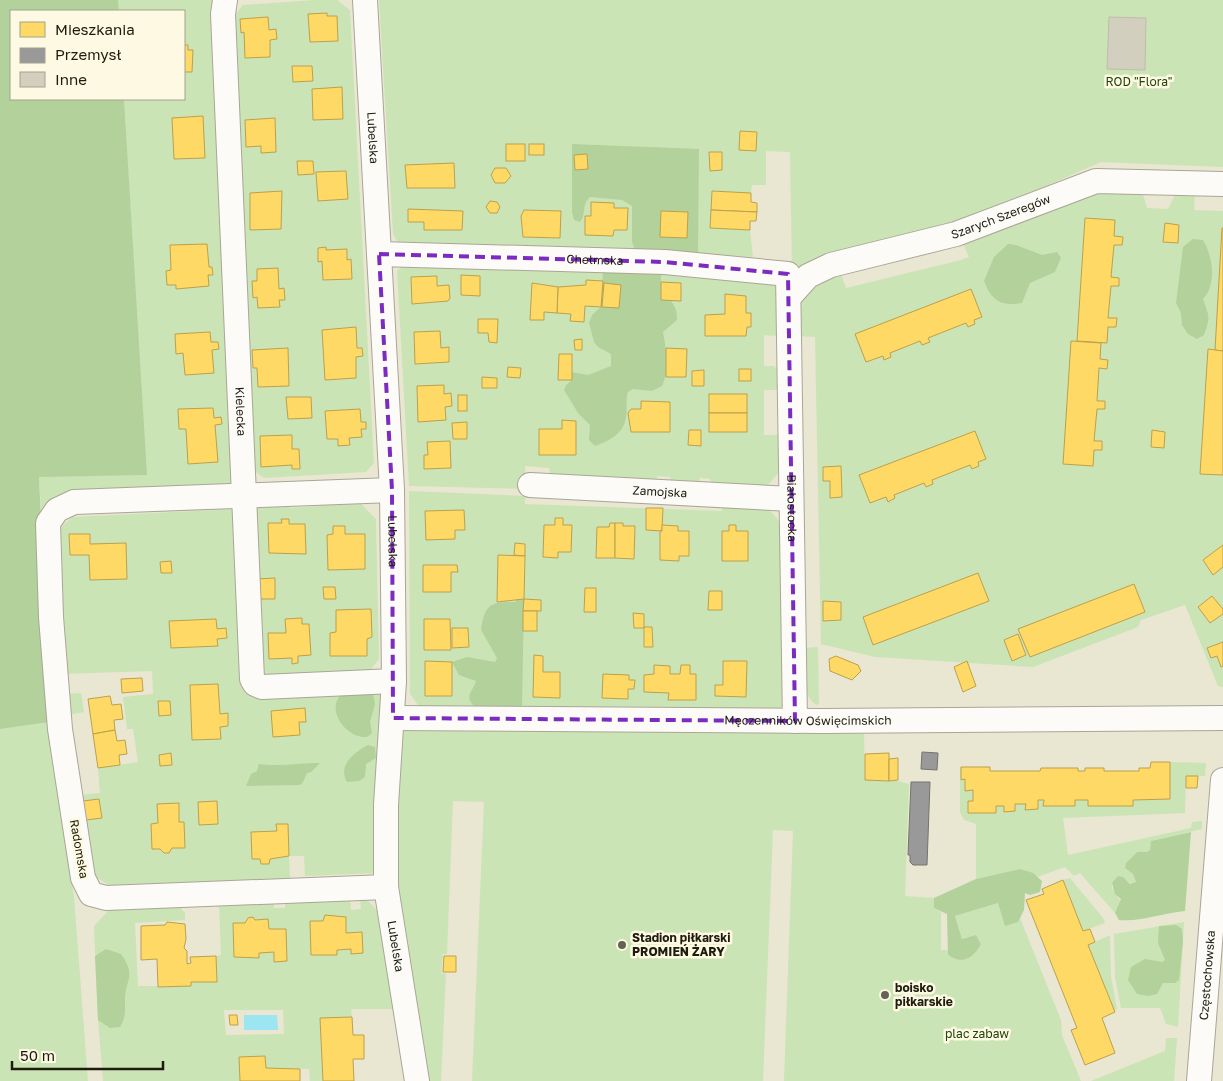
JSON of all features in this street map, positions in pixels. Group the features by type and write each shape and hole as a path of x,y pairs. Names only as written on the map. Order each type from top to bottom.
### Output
{"street":[{"name":"Kielecka","path":"225,0 223,22 251,672 255,684 262,688 394,681"},
{"name":"Lubelska","path":"365,0 392,490 394,681 386,806 386,887 417,1081"},
{"name":"Szarych Szeregów","path":"790,296 808,276 831,266 956,234 1096,181 1223,184"},
{"name":"Chełmska","path":"379,254 638,261 758,269 788,274 790,296"},
{"name":"Białostocka","path":"790,296 790,499 795,721"},
{"name":"Zamojska","path":"530,485 790,499"},
{"path":"244,495 392,490"},
{"name":"Radomska","path":"244,495 74,502 56,510 48,524 51,617 60,729 83,878 91,894 106,898 386,887"},
{"name":"Męczenników Oświęcimskich","path":"393,718 795,721 1223,718"},
{"name":"Częstochowska","path":"1199,1081 1213,1030 1223,780"}],"highlighted area":[{"path":"379,254 665,262 788,274 795,721 393,718 392,490"}],"green space":[{"path":"0,0 118,0 119,10 10,10 10,100 124,100 147,475 39,477 50,722 0,729"},
{"path":"118,0 214,0 235,491 70,498 42,530 39,476 146,475 124,100 185,100 185,10 119,10"},
{"path":"337,0 350,10 374,463 366,472 264,478 251,469 232,18 243,5"},
{"name":"ROD \"Flora\"","path":"379,0 1223,0 1223,167 1101,162 957,225 792,272 790,152 766,151 766,185 752,185 751,193 712,191 710,228 750,230 753,257 398,243 393,234"},
{"path":"572,144 699,149 698,255 636,252 632,242 632,206 622,200 590,197 587,200 580,222 574,220 572,212"},
{"path":"1093,187 1142,191 1147,208 1168,209 1175,195 1195,191 1194,210 1223,211 1223,687 1218,686 1185,605 1141,620 1138,627 1033,667 875,657 821,644 815,337 795,336 800,301 807,292 839,268 846,288 969,257 961,239"},
{"path":"1193,239 1203,240 1209,254 1212,270 1210,286 1203,299 1208,313 1208,324 1204,335 1197,339 1188,334 1182,325 1181,313 1176,303 1183,247"},
{"path":"1008,244 1016,245 1042,255 1057,252 1061,258 1055,272 1030,283 1022,303 1008,304 998,301 990,293 984,281 994,257"},
{"path":"404,264 687,275 774,284 777,290 779,336 764,335 764,366 774,366 779,371 780,390 764,390 764,435 783,435 780,471 767,486 714,487 710,479 700,478 697,486 670,481 670,477 658,476 654,484 551,478 549,468 525,466 526,489 409,486 397,271"},
{"path":"603,272 661,274 661,300 671,301 676,310 677,320 663,332 667,367 662,386 652,391 633,389 628,392 627,414 622,428 615,436 595,446 589,440 590,425 578,413 564,390 566,385 572,380 572,372 588,375 611,366 611,354 598,347 594,342 589,323 592,315 601,307"},
{"path":"409,491 525,496 525,504 722,511 722,503 750,504 765,508 772,513 782,528 785,704 774,713 419,706 410,694"},
{"path":"361,498 362,505 376,519 379,659 369,672 263,679 252,512 257,506 290,500 290,508 319,506 319,499"},
{"path":"236,509 245,694 385,687 375,873 305,876 304,856 289,856 290,879 109,885 92,875 79,795 100,793 98,768 138,762 133,729 127,729 123,697 153,694 152,671 62,674 54,534 72,517"},
{"path":"516,599 524,599 522,708 475,707 469,697 476,681 459,675 452,662 467,657 495,662 497,658 481,630 485,614 487,609 495,604 516,602"},
{"path":"818,647 819,704 817,705 811,700 805,687 804,648"},
{"path":"344,692 373,693 375,704 370,722 372,733 367,737 352,733 340,721 336,706 338,698"},
{"path":"81,693 84,712 68,715 65,694"},
{"path":"50,722 74,897 88,1081 0,1081 0,729"},
{"name":"plac zabaw","path":"412,726 864,734 865,780 897,781 909,784 905,896 934,898 934,908 941,912 941,950 978,950 981,944 976,935 962,939 955,916 998,903 1018,922 1020,918 1061,1020 1062,1035 1081,1081 784,1081 793,831 773,830 763,1081 472,1081 484,802 453,801 447,954 443,954 441,973 446,974 441,1081 423,1081 392,854 403,728"},
{"path":"368,745 375,747 376,758 366,764 365,777 359,781 347,782 344,776 346,765 353,755"},
{"path":"1170,762 1206,763 1205,776 1186,776 1185,813 1063,818 1068,855 1191,828 1192,822 1202,821 1202,829 1151,841 1150,850 1147,852 1137,852 1130,859 1125,868 1133,874 1136,882 1133,885 1126,880 1112,883 1112,888 1121,902 1115,913 1080,873 1074,876 1065,867 1037,877 1021,869 976,879 976,824 964,820 960,812 960,767 961,779 965,779 965,790 973,790 973,801 968,801 968,813 996,813 996,806 1004,806 1004,812 1015,811 1015,804 1026,804 1026,810 1038,809 1038,800 1044,800 1043,805 1075,806 1075,800 1088,800 1088,806 1133,806 1133,800 1170,799"},
{"path":"320,763 311,772 307,773 300,785 246,786 251,774 257,771 259,764"},
{"path":"1191,832 1185,911 1136,920 1119,920 1115,913 1121,899 1115,894 1112,883 1118,876 1123,877 1130,884 1136,882 1133,874 1125,868 1126,863 1137,852 1147,852 1150,850 1151,841"},
{"path":"1020,869 1033,873 1042,881 1040,892 1030,895 1025,893 1024,910 1018,922 1005,926 998,903 955,916 962,939 976,935 981,944 975,953 963,960 948,955 947,914 934,908 934,898 976,879"},
{"path":"1070,878 1105,923 1083,931 1063,880"},
{"path":"350,898 351,910 361,909 360,898 365,898 380,913 394,1009 351,1009 352,1017 321,1018 323,1081 310,1081 309,1069 266,1068 265,1056 240,1057 240,1081 103,1081 94,926 109,910 180,907 185,913 185,920 135,923 138,986 190,986 191,982 217,981 216,956 221,955 219,904 274,900 274,908 285,908 285,899","holes":["224,1010 283,1010 284,1034 226,1035"]},
{"path":"1184,922 1178,1027 1166,1024 1160,1008 1121,1008 1115,977 1114,934"},
{"path":"1176,925 1182,929 1183,941 1179,980 1175,983 1163,983 1157,994 1148,996 1137,994 1128,980 1131,967 1145,959 1162,962 1165,960 1158,943 1159,926"},
{"path":"1110,935 1111,977 1117,1009 1114,1010 1088,945"},
{"path":"106,949 121,954 126,962 129,973 125,993 125,1014 120,1027 110,1028 98,1020 95,956"},
{"path":"1166,1038 1177,1038 1174,1081 1091,1081 1165,1051"}],"water":[{"path":"244,1015 277,1015 278,1030 244,1030"}],"building: Mieszkania":[{"path":"327,13 327,16 337,16 338,41 310,42 308,14"},
{"path":"268,17 269,30 276,29 277,39 270,40 270,57 245,58 244,32 241,33 240,19"},
{"path":"185,45 188,45 188,50 193,50 192,72 185,72"},
{"path":"292,66 312,66 313,81 293,82"},
{"path":"342,87 343,119 313,120 312,89"},
{"path":"203,116 205,158 174,159 172,118"},
{"path":"275,118 276,152 261,153 261,146 246,147 245,120"},
{"path":"740,131 757,132 756,151 739,150"},
{"path":"506,144 525,144 525,161 506,161"},
{"path":"529,144 544,144 544,155 529,155"},
{"path":"709,152 722,152 722,170 710,171"},
{"path":"587,154 588,169 575,170 574,155"},
{"path":"297,161 313,161 314,174 298,175"},
{"path":"454,163 455,188 407,188 405,165"},
{"path":"495,168 506,168 511,176 505,183 495,183 491,175"},
{"path":"346,171 348,199 318,201 316,172"},
{"path":"282,191 281,229 250,230 250,193"},
{"path":"712,191 751,193 751,202 757,203 757,212 711,210"},
{"path":"490,201 497,202 500,207 497,213 490,213 486,207"},
{"path":"591,202 614,203 614,208 628,208 627,230 614,230 613,236 585,235 585,216 591,216"},
{"path":"408,209 463,211 462,230 424,230 424,222 408,222"},
{"path":"524,210 561,211 560,238 523,237 521,216"},
{"path":"711,210 757,212 756,221 750,221 750,230 710,228"},
{"path":"661,211 688,212 687,238 660,237"},
{"path":"1085,218 1115,220 1114,236 1123,237 1122,245 1114,245 1111,277 1119,278 1119,286 1111,286 1108,318 1117,318 1116,327 1108,327 1107,343 1077,341"},
{"path":"1165,223 1179,225 1178,243 1163,242"},
{"path":"1223,228 1223,351 1215,350"},
{"path":"207,244 209,267 212,267 213,275 208,275 209,286 176,289 176,285 167,285 166,271 171,270 170,245"},
{"path":"326,247 326,250 347,249 347,260 351,259 352,279 323,280 322,261 318,262 318,248"},
{"path":"278,268 279,289 284,288 285,300 279,300 280,307 258,308 257,297 253,298 252,281 257,281 257,269"},
{"path":"461,275 480,276 480,296 461,295"},
{"path":"437,276 437,286 449,285 450,298 448,301 412,304 411,277"},
{"path":"586,280 603,281 601,307 585,306 584,322 570,321 571,314 557,313 558,287 586,285"},
{"path":"661,282 681,283 681,301 661,300"},
{"path":"532,283 558,287 557,313 544,312 544,320 530,320"},
{"path":"604,283 621,285 619,308 602,307"},
{"path":"971,289 982,317 974,320 975,324 968,327 966,323 928,338 930,342 922,345 920,341 890,353 891,357 884,360 883,356 866,362 855,334"},
{"path":"725,294 746,296 746,313 751,313 751,327 747,327 746,336 705,336 705,315 725,314"},
{"path":"478,319 498,319 497,343 489,342 488,333 478,333"},
{"path":"356,327 357,348 362,348 363,356 356,357 356,378 325,380 322,330"},
{"path":"440,331 441,348 449,347 449,362 415,364 414,332"},
{"path":"210,332 211,342 218,342 219,349 212,350 214,373 185,375 183,353 176,354 175,334"},
{"path":"582,339 582,350 575,350 574,340"},
{"path":"1071,341 1101,343 1100,359 1108,360 1107,369 1099,368 1097,401 1105,401 1105,409 1097,409 1094,441 1102,441 1102,450 1094,450 1093,466 1063,464"},
{"path":"288,348 289,386 258,387 257,368 253,368 252,350"},
{"path":"666,348 687,349 686,377 666,377"},
{"path":"1208,349 1223,351 1223,475 1200,474"},
{"path":"559,354 572,354 572,380 558,380"},
{"path":"508,367 521,368 520,378 507,377"},
{"path":"739,369 751,369 751,381 739,381"},
{"path":"704,370 704,386 692,386 692,371"},
{"path":"482,377 497,378 497,388 482,388"},
{"path":"444,385 444,394 451,393 452,406 445,407 446,420 418,422 417,386"},
{"path":"709,394 747,394 747,413 709,413"},
{"path":"458,395 467,395 467,411 458,411"},
{"path":"286,397 311,397 312,418 288,419"},
{"path":"641,401 670,402 670,432 631,432 628,413 631,409 641,409"},
{"path":"213,408 214,418 221,417 222,424 215,425 218,462 188,464 186,429 179,429 178,409"},
{"path":"360,409 361,422 366,422 366,429 361,429 362,437 349,438 350,445 338,446 338,439 327,439 325,411"},
{"path":"709,413 747,413 747,432 709,432"},
{"path":"562,420 576,421 576,455 539,455 539,429 562,429"},
{"path":"467,422 467,439 453,439 452,423"},
{"path":"689,430 701,430 701,446 688,445"},
{"path":"1152,430 1165,432 1164,448 1151,447"},
{"path":"975,431 986,459 978,462 979,466 972,469 970,465 932,480 933,484 926,487 924,483 894,495 895,498 888,502 886,497 870,503 859,475"},
{"path":"292,435 292,449 299,449 300,469 292,469 292,465 261,467 260,436"},
{"path":"450,441 451,468 424,469 424,455 428,455 427,442"},
{"path":"841,466 842,497 830,498 830,481 823,481 823,467"},
{"path":"646,508 663,508 662,531 646,530"},
{"path":"464,510 465,530 455,530 455,539 426,540 425,511"},
{"path":"555,518 563,518 563,525 572,525 571,552 558,552 558,558 543,557 544,525 555,525"},
{"path":"281,519 289,519 289,524 305,524 306,554 269,553 268,523 282,523"},
{"path":"610,523 615,523 615,558 596,558 597,527 609,527"},
{"path":"615,523 623,523 623,526 635,526 634,559 615,558"},
{"path":"662,525 678,526 678,531 689,531 689,556 679,556 679,561 660,560 660,531 662,531"},
{"path":"729,525 736,525 736,531 748,531 748,561 722,561 722,531 729,531"},
{"path":"333,526 345,526 345,534 365,534 365,569 328,570 327,535 333,534"},
{"path":"69,534 90,534 90,544 126,543 127,579 90,580 89,555 70,555"},
{"path":"515,543 525,544 525,556 514,555"},
{"path":"1223,545 1223,567 1213,575 1203,560"},
{"path":"498,555 525,556 524,599 497,602"},
{"path":"171,561 172,573 161,573 160,562"},
{"path":"423,565 457,565 458,572 451,572 451,592 423,592"},
{"path":"978,573 989,601 873,645 863,617"},
{"path":"275,578 275,599 258,599 257,579"},
{"path":"1134,584 1145,612 1030,657 1018,629"},
{"path":"323,587 335,587 336,599 324,599"},
{"path":"585,588 596,588 596,612 584,612"},
{"path":"709,591 722,591 722,610 708,610"},
{"path":"1212,596 1223,609 1223,614 1210,623 1198,607"},
{"path":"524,599 541,600 541,611 523,611"},
{"path":"823,601 841,602 841,620 823,621"},
{"path":"371,609 372,637 367,639 367,656 330,656 330,633 336,632 336,610"},
{"path":"523,611 537,611 537,631 523,631"},
{"path":"633,613 644,614 644,628 634,628"},
{"path":"302,618 302,624 309,624 311,655 298,656 298,663 292,664 292,658 269,659 268,633 286,633 285,619"},
{"path":"216,619 217,629 226,628 227,638 217,639 218,646 171,648 169,621"},
{"path":"424,619 450,619 451,650 424,650"},
{"path":"644,627 652,627 653,647 644,647"},
{"path":"452,628 468,628 469,647 452,648"},
{"path":"1018,634 1026,655 1012,661 1004,640"},
{"path":"1223,642 1223,666 1221,667 1217,656 1211,658 1207,648"},
{"path":"534,655 543,656 543,672 560,672 560,698 533,697"},
{"path":"836,656 858,665 861,671 852,680 830,671 829,659"},
{"path":"425,661 452,662 452,696 425,696"},
{"path":"723,661 747,661 746,697 715,696 715,685 723,685"},
{"path":"967,661 976,686 963,692 954,667"},
{"path":"654,665 670,666 670,674 680,674 681,665 690,665 690,674 696,674 696,700 668,700 669,693 644,692 644,675 654,674"},
{"path":"603,674 629,675 629,680 635,680 634,689 628,689 628,699 602,698"},
{"path":"142,678 143,691 122,693 121,679"},
{"path":"218,684 220,714 228,713 228,726 220,727 221,739 192,740 190,685"},
{"path":"110,696 112,705 121,704 123,719 114,720 115,730 93,734 88,699"},
{"path":"158,701 170,701 171,715 159,716"},
{"path":"305,708 306,722 299,722 300,735 273,737 271,711"},
{"path":"115,730 117,741 125,740 127,754 119,755 120,765 98,768 93,734"},
{"path":"171,753 172,765 160,766 159,755"},
{"path":"889,753 889,781 865,780 865,754"},
{"path":"898,758 898,780 889,781 889,759"},
{"path":"1151,762 1170,762 1170,799 1133,800 1133,806 1088,806 1088,800 1075,800 1075,806 1043,806 1044,800 1038,800 1038,809 1025,810 1026,804 1015,804 1015,811 1004,812 1004,806 996,806 996,813 968,813 968,801 973,801 973,790 965,791 965,779 961,780 961,767 990,767 990,771 1040,771 1041,768 1078,768 1078,771 1085,771 1085,768 1104,768 1104,771 1139,771 1139,768 1150,768"},
{"path":"1186,776 1198,776 1197,788 1186,788"},
{"path":"99,799 102,818 86,820 83,801"},
{"path":"217,801 218,824 199,825 198,802"},
{"path":"179,803 179,822 184,822 185,848 172,848 169,853 164,853 160,849 152,849 151,824 158,823 157,804"},
{"path":"276,824 288,824 289,856 270,859 269,864 261,864 260,859 252,859 251,832 277,831"},
{"path":"1063,880 1083,931 1090,929 1095,942 1088,945 1115,1012 1102,1018 1115,1053 1085,1065 1071,1030 1077,1028 1026,900 1044,894 1042,889"},
{"path":"325,915 346,917 346,933 362,932 363,953 351,954 351,949 337,950 337,955 311,955 310,921 323,921"},
{"path":"253,917 255,920 268,919 269,929 286,929 287,961 274,962 274,952 259,953 259,958 234,957 233,923 245,923 248,918"},
{"path":"167,922 185,924 186,939 184,948 187,951 187,964 191,963 190,957 216,956 217,982 191,982 191,986 158,987 157,959 141,960 141,926 165,925"},
{"path":"444,956 456,956 456,972 443,972"},
{"path":"229,1015 237,1015 238,1025 230,1025"},
{"path":"352,1017 353,1035 364,1035 364,1059 353,1059 354,1081 323,1081 320,1018"},
{"path":"265,1056 266,1068 300,1069 300,1081 240,1081 239,1057"}],"building: Przemysł":[{"path":"922,752 938,753 937,770 921,769"},
{"path":"911,782 930,782 927,865 913,865 910,862 910,855 908,855"}],"building: Inne":[{"path":"1109,17 1146,18 1145,70 1107,69"}],"place":[{"name":"Stadion piłkarski PROMIEŃ ŻARY","path":"622,945"},
{"name":"boisko piłkarskie","path":"885,995"}]}
